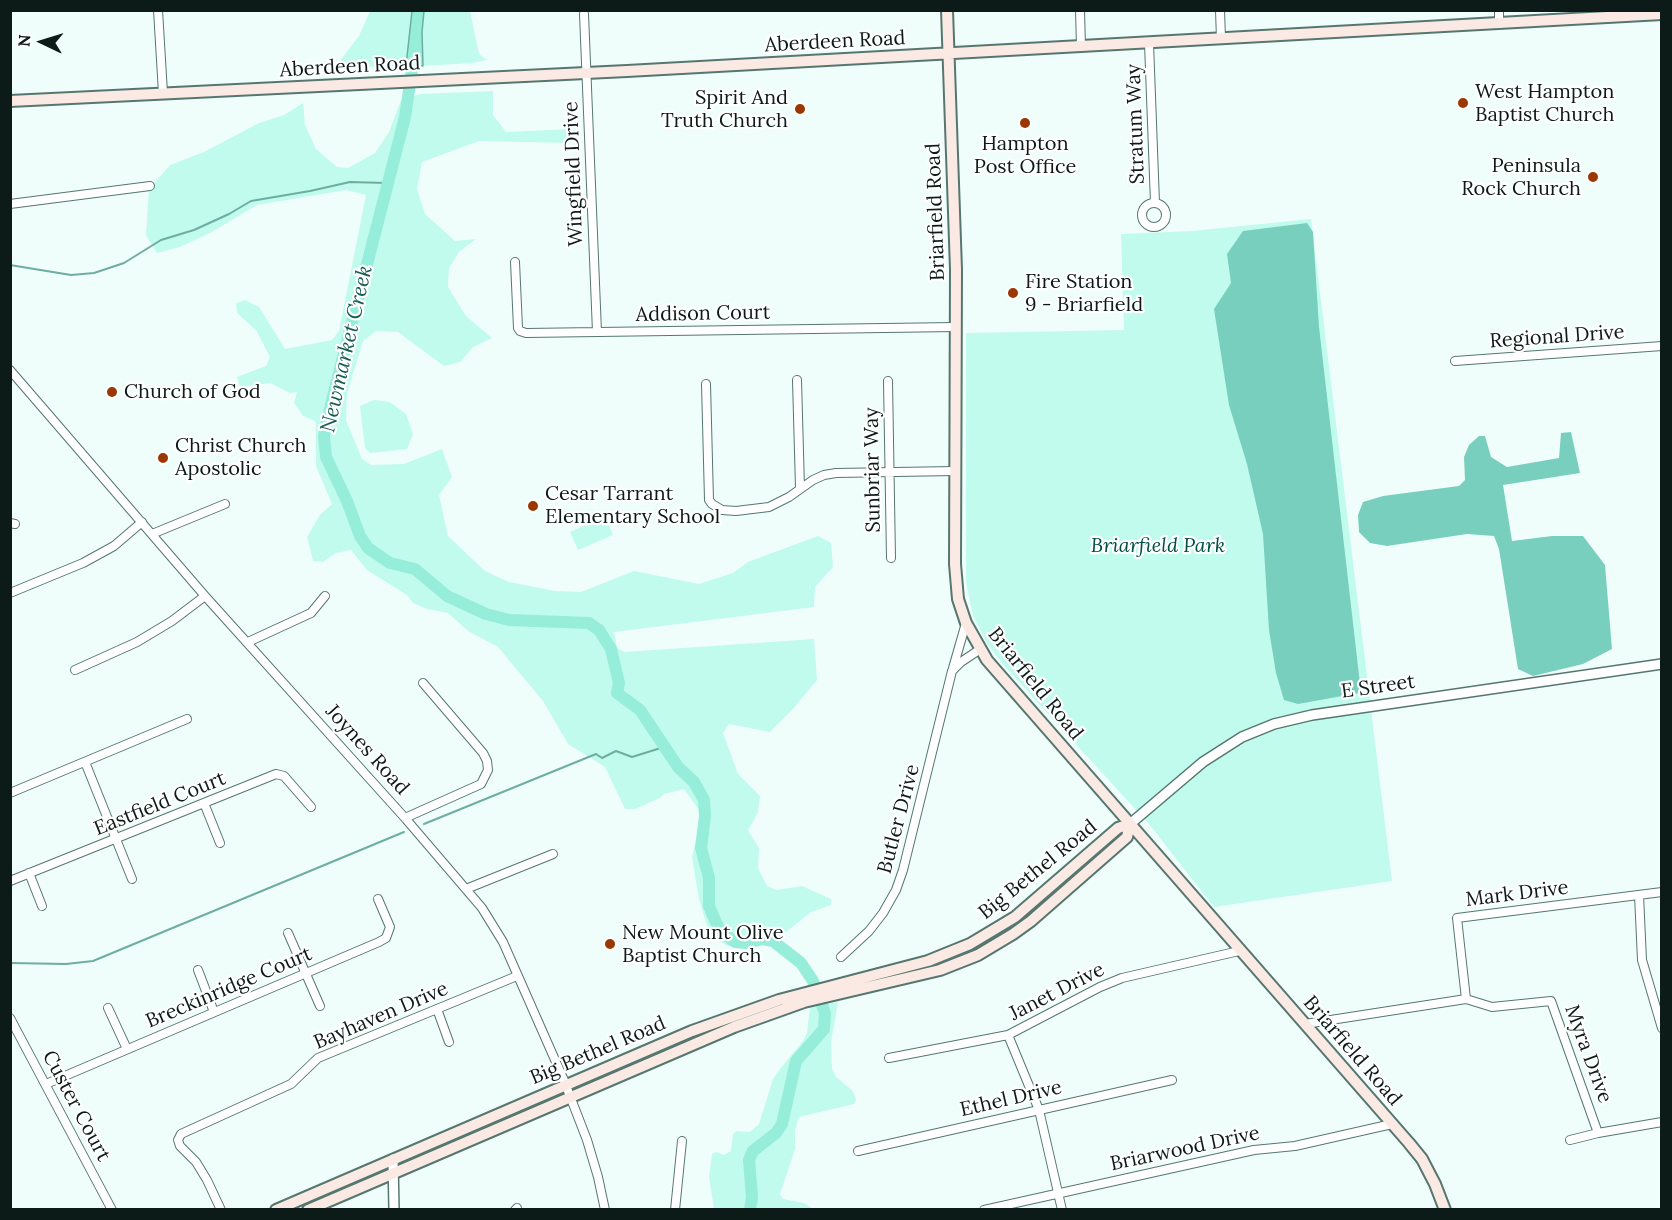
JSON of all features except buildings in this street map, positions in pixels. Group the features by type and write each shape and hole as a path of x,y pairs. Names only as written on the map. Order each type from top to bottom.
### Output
{"main road":[{"name":"Briarfield Road","path":"947,10 955,248 956,581 966,623 980,650 1422,1159 1445,1209"},
{"name":"Aberdeen Road","path":"10,101 1081,47 1662,14"},
{"name":"Big Bethel Road","path":"276,1209 393,1159 803,998 928,961 979,939 1015,917 1118,828 1130,824"},
{"name":"Big Bethel Road","path":"308,1209 393,1172 567,1090"}],"street":[{"path":"158,10 163,93"},
{"path":"1080,10 1081,47"},
{"path":"1220,10 1221,39"},
{"path":"1499,10 1499,24"},
{"name":"Wingfield Drive","path":"584,15 597,332"},
{"name":"Stratum Way","path":"1149,43 1155,203"},
{"path":"10,204 150,186"},
{"name":"Addison Court","path":"515,262 518,323 520,331 526,333 956,327"},
{"name":"Regional Drive","path":"1455,361 1662,346"},
{"name":"Joynes Road","path":"10,370 205,596 405,818 466,889 497,931 587,1140 605,1209"},
{"path":"797,380 800,489"},
{"name":"Sunbriar Way","path":"888,381 891,558"},
{"path":"706,384 709,493 712,504 722,510 760,509 780,503 825,475 890,471 955,471"},
{"path":"152,534 225,504"},
{"path":"10,593 83,563 114,546 142,522"},
{"path":"75,670 137,642 172,621 205,596"},
{"path":"248,642 311,613 325,596"},
{"name":"Butler Drive","path":"841,957 869,931 896,891 966,623"},
{"path":"952,671 958,664 980,650"},
{"name":"E Street","path":"1130,824 1203,762 1242,737 1274,723 1321,714 1662,664"},
{"path":"405,818 475,788 485,778 488,770 488,761 483,753 423,683"},
{"path":"10,793 187,719"},
{"path":"85,762 132,879"},
{"name":"Eastfield Court","path":"10,881 117,840 276,774 284,776 311,807"},
{"path":"204,803 220,843"},
{"path":"466,889 554,854"},
{"path":"29,873 42,906"},
{"name":"Mark Drive","path":"1466,999 1457,918 1662,892"},
{"path":"1639,895 1642,960 1662,1028"},
{"name":"Breckinridge Court","path":"46,1084 386,938 390,927 378,899"},
{"path":"288,933 320,1006"},
{"name":"Janet Drive","path":"889,1058 1008,1035 1122,978 1239,951"},
{"path":"198,970 214,1012"},
{"name":"Bayhaven Drive","path":"221,1209 196,1162 180,1146 178,1140 181,1134 291,1084 318,1058 517,976"},
{"path":"1305,1024 1466,999"},
{"name":"Myra Drive","path":"1466,999 1492,1007 1551,1000 1599,1133"},
{"path":"108,1008 127,1049"},
{"path":"437,1009 449,1042"},
{"name":"Custer Court","path":"10,1018 112,1209"},
{"path":"1008,1035 1039,1110 1062,1209"},
{"name":"Ethel Drive","path":"858,1151 1172,1080"},
{"path":"1570,1140 1662,1122"},
{"name":"Briarwood Drive","path":"984,1209 1254,1150 1295,1146 1392,1124"},
{"path":"675,1209 682,1142"},
{"path":"393,1159 394,1209"}],"green space":[{"path":"370,11 412,11 406,66 339,68 342,58 359,36"},
{"path":"424,11 470,11 479,54 487,60 423,66"},
{"path":"493,91 493,115 506,132 572,129 578,134 569,143 479,141 422,162 417,189 425,214 455,241 476,239 459,252 449,268 448,287 466,316 492,338 473,347 460,362 444,366 398,332 376,331 363,341 347,393 346,420 362,459 371,465 404,464 442,449 452,477 439,495 448,536 485,571 509,582 555,591 581,592 634,571 699,584 733,573 748,562 818,536 831,543 833,567 815,587 814,607 614,632 617,648 625,652 814,639 817,680 792,710 770,732 729,724 723,733 738,774 760,796 758,812 748,830 759,848 758,868 767,886 776,890 802,886 831,899 831,905 811,912 781,936 756,945 728,946 719,941 707,926 699,899 692,857 699,828 699,810 684,789 664,794 635,809 625,809 605,767 568,744 543,701 498,647 468,631 448,613 427,609 413,603 407,595 367,570 351,550 336,553 323,562 313,561 307,537 320,515 332,504 316,466 315,421 303,416 294,403 297,392 290,393 270,383 240,387 237,377 266,366 270,357 256,330 237,313 236,303 245,300 259,307 285,349 332,340 339,331 366,195 346,190 257,205 212,232 180,247 157,253 146,235 149,189 170,165 204,152 259,123 284,115 303,103 305,125 316,149 337,167 348,168 375,153 389,132 401,100 420,94"},
{"name":"Briarfield Park","path":"1311,219 1392,881 1214,907 1149,824 1006,668 988,645 973,616 966,582 966,333 1124,330 1121,234 1192,231"},
{"path":"374,400 390,402 406,414 413,434 407,449 370,453 365,448 360,406"},
{"path":"605,516 613,535 578,550 570,532"},
{"path":"838,1002 831,1042 832,1069 836,1077 853,1091 856,1100 854,1104 799,1117 795,1130 795,1149 780,1194 783,1199 804,1203 813,1209 714,1209 709,1177 712,1154 716,1152 724,1155 731,1151 733,1134 737,1131 750,1132 759,1124 773,1079 807,1033 810,1007"}],"shaded area":[{"path":"412,11 424,11 423,66 406,66"},
{"path":"1307,223 1313,232 1319,327 1360,684 1359,693 1298,704 1284,700 1276,673 1269,630 1263,534 1247,464 1229,405 1214,309 1231,283 1227,254 1243,231"},
{"path":"1571,432 1580,473 1503,485 1512,541 1552,536 1583,536 1605,565 1612,649 1583,664 1533,676 1518,669 1499,549 1494,536 1467,534 1387,546 1370,543 1359,532 1358,515 1363,502 1383,496 1459,486 1465,480 1464,457 1469,445 1479,436 1485,436 1491,457 1507,467 1559,458 1561,433"}],"waterway":[{"name":"Newmarket Creek","path":"415,50 405,117 324,436 326,457 347,501 360,536 368,548 390,563 415,569 447,596 486,614 509,620 589,623 599,630 611,649 619,683 617,693 640,710 678,767 694,782 704,800 705,816 701,848 709,878 709,906 717,925 735,942 746,943 763,939 773,941 801,963 813,981 825,1013 824,1029 796,1061 782,1124 776,1133 753,1151 749,1160 752,1197 750,1210"},
{"path":"10,265 71,275 94,273 124,263 161,240 194,230 251,201 350,182 386,183"},
{"path":"424,824 596,754 602,758 616,751 632,757 664,747"},
{"path":"10,963 66,964 93,961 404,832"}],"place":[{"name":"West Hampton Baptist Church","path":"1463,103"},
{"name":"Spirit And Truth Church","path":"800,109"},
{"name":"Hampton Post Office","path":"1025,123"},
{"name":"Peninsula Rock Church","path":"1593,177"},
{"name":"Fire Station 9 - Briarfield","path":"1013,293"},
{"name":"Church of God","path":"112,392"},
{"name":"Christ Church Apostolic","path":"163,458"},
{"name":"Cesar Tarrant Elementary School","path":"533,506"},
{"name":"New Mount Olive Baptist Church","path":"610,944"}]}
